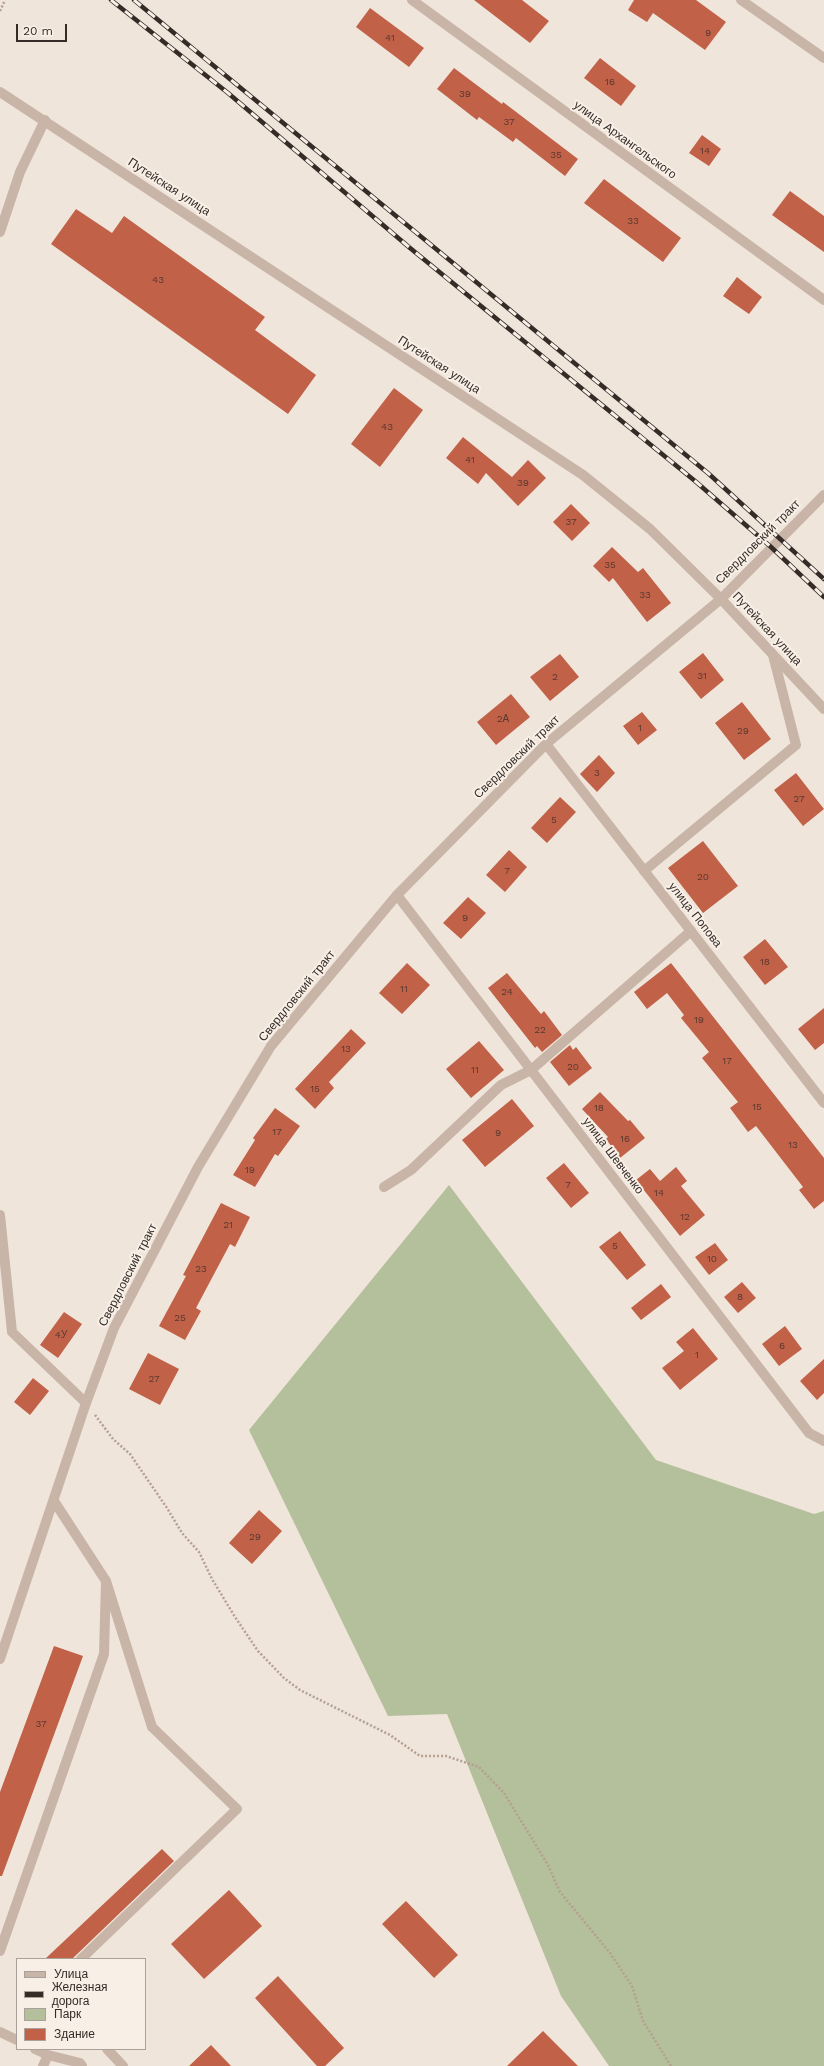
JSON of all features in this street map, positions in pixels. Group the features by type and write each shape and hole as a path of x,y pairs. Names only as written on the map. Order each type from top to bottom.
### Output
{"street":[{"name":"улица Архангельского","path":"412,0 824,300"},
{"path":"741,0 824,58"},
{"name":"Путейская улица","path":"0,92 45,120 583,475 650,529 721,599 824,709"},
{"path":"0,232 20,172 45,120"},
{"name":"Свердловский тракт","path":"0,1659 86,1403 118,1321 198,1167 267,1053 397,895 546,744 721,599 824,495"},
{"path":"644,871 796,746 773,655"},
{"name":"улица Попова","path":"546,744 824,1102"},
{"name":"улица Шевченко","path":"397,895 809,1433 824,1442"},
{"path":"384,1187 411,1170 501,1084 531,1070 691,930"},
{"path":"0,1215 12,1332 86,1403"},
{"path":"54,1501 106,1581 152,1727 237,1809 82,1958"},
{"path":"0,1951 104,1654 106,1581"},
{"path":"0,2032 15,2037"},
{"path":"37,2050 48,2055 80,2064 82,2066"},
{"path":"108,2050 123,2066"},
{"path":"43,2066 48,2055"}],"path":[{"path":"0,11 5,0"},
{"path":"86,1403 113,1440 130,1454 168,1508 182,1533 199,1552 212,1579 258,1651 284,1678 300,1690 390,1735 420,1756 446,1756 479,1767 504,1793 548,1865 560,1892 610,1953 632,1986 643,2020 671,2066"}],"green space":[{"path":"449,1185 656,1460 814,1514 824,1511 824,2066 609,2066 561,1996 447,1714 388,1716 249,1430"}],"building":[{"path":"474,0 522,0 549,21 530,43"},
{"path":"634,0 696,0 726,22 705,50 653,13 647,22 628,10"},
{"path":"370,8 424,48 409,67 356,27"},
{"path":"600,58 636,86 621,106 584,78"},
{"path":"454,68 502,104 503,102 578,159 565,176 516,138 513,142 479,117 477,120 437,89"},
{"path":"702,135 721,149 709,166 689,153"},
{"path":"604,179 681,238 663,262 584,203"},
{"path":"790,191 824,216 824,252 772,215"},
{"path":"76,209 112,233 124,216 265,317 255,330 316,375 288,414 51,244"},
{"path":"737,277 762,297 749,314 723,296"},
{"path":"394,388 423,410 380,467 351,444"},
{"path":"463,437 512,477 528,460 546,478 518,506 486,473 478,484 446,458"},
{"path":"571,504 590,523 572,541 553,522"},
{"path":"612,547 638,572 643,568 671,603 647,622 613,578 609,582 593,566"},
{"path":"703,653 724,680 701,699 679,672"},
{"path":"560,654 579,677 550,701 530,677"},
{"path":"511,694 530,717 496,745 477,722"},
{"path":"742,702 771,739 744,760 715,723"},
{"path":"642,712 657,730 638,745 623,726"},
{"path":"599,755 615,773 597,792 580,774"},
{"path":"796,773 824,809 803,826 774,790"},
{"path":"560,797 576,812 547,843 531,828"},
{"path":"703,841 738,886 703,913 668,868"},
{"path":"509,850 527,867 505,892 486,875"},
{"path":"468,897 486,913 461,939 443,923"},
{"path":"765,939 788,967 765,985 743,957"},
{"path":"407,963 430,985 402,1014 379,993"},
{"path":"671,963 824,1158 824,1201 814,1209 799,1190 803,1187 756,1126 748,1132 730,1108 738,1102 702,1058 709,1052 681,1018 684,1015 667,993 647,1009 634,992"},
{"path":"507,973 541,1014 544,1011 562,1035 542,1052 537,1046 535,1048 488,988"},
{"path":"824,1008 824,1043 815,1050 798,1029"},
{"path":"351,1029 366,1043 329,1082 334,1088 315,1109 295,1089"},
{"path":"479,1041 504,1070 471,1098 446,1069"},
{"path":"570,1045 573,1050 576,1047 592,1068 569,1086 550,1062"},
{"path":"600,1092 628,1121 630,1120 645,1138 620,1158 606,1139 608,1137 582,1109"},
{"path":"512,1099 534,1126 485,1167 462,1140"},
{"path":"275,1108 300,1126 278,1156 275,1154 255,1187 233,1175 255,1140 253,1138"},
{"path":"564,1163 589,1193 571,1208 546,1178"},
{"path":"676,1167 687,1181 681,1186 705,1215 680,1236 636,1180 650,1169 660,1181"},
{"path":"221,1203 250,1217 235,1247 230,1244 196,1308 201,1311 185,1340 159,1326 186,1276 183,1275"},
{"path":"620,1231 646,1265 627,1280 599,1247"},
{"path":"715,1243 728,1260 709,1275 695,1257"},
{"path":"742,1282 756,1298 738,1313 724,1297"},
{"path":"661,1284 671,1297 641,1320 631,1308"},
{"path":"64,1312 82,1324 58,1358 40,1345"},
{"path":"785,1326 802,1349 779,1366 762,1344"},
{"path":"693,1328 718,1359 680,1390 662,1368 684,1351 676,1342"},
{"path":"148,1353 179,1369 160,1405 129,1389"},
{"path":"824,1359 824,1393 817,1400 800,1381"},
{"path":"33,1378 49,1391 30,1415 14,1402"},
{"path":"259,1510 282,1531 252,1564 229,1543"},
{"path":"54,1646 83,1656 2,1876 0,1876 0,1792"},
{"path":"162,1849 174,1861 73,1958 46,1958"},
{"path":"229,1890 262,1926 204,1979 171,1944"},
{"path":"406,1901 458,1955 434,1978 382,1924"},
{"path":"278,1976 344,2048 325,2066 317,2066 255,1998"},
{"path":"543,2031 578,2066 507,2066"},
{"path":"211,2045 231,2066 189,2066"}],"railway":[{"path":"111,0 228,93 410,248 695,481 771,547 824,597"},
{"path":"134,0 709,474 824,579"}]}
